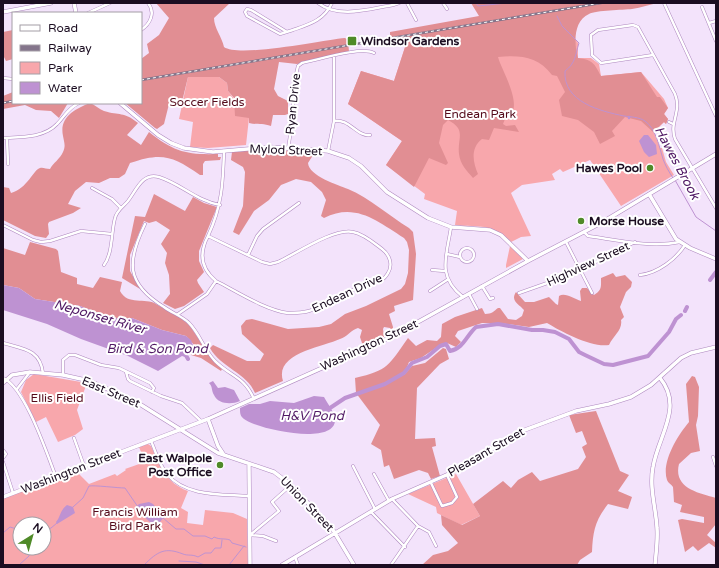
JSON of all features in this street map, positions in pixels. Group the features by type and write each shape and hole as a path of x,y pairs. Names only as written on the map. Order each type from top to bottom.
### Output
{"street":[{"path":"3,12 51,3"},
{"path":"90,12 110,3"},
{"path":"142,29 149,23 151,17 152,12 148,3"},
{"path":"318,3 328,10 342,12 393,6 399,3"},
{"path":"287,32 251,10 245,11 247,16 277,34 287,32 314,22 328,10 332,3"},
{"path":"407,3 416,20"},
{"path":"443,3 447,9"},
{"path":"664,3 716,116"},
{"path":"702,7 716,41"},
{"path":"709,23 716,21"},
{"path":"653,55 601,63 592,55 591,35 598,30 636,25 653,55 677,99 678,111 672,131 675,139 716,208"},
{"name":"Ryan Drive","path":"288,149 296,68 302,63 365,50 374,53"},
{"path":"328,151 334,121 334,57"},
{"path":"3,138 38,135 47,132 58,123 69,109 77,104"},
{"name":"Mylod Street","path":"121,104 148,127 177,146 203,152 265,147 328,151 355,161 393,196 428,218 451,227 464,229 484,228 490,230 501,235 528,260"},
{"path":"334,121 341,120 363,134 370,135"},
{"path":"668,122 673,124"},
{"path":"7,138 8,164"},
{"name":"Endean Drive","path":"208,236 264,263 274,263 333,235 348,232 361,235 384,250 389,258 390,265 386,276 379,282 364,285 315,309 300,313 284,312 273,309 216,281 208,273 202,260 203,248 220,205 224,151"},
{"name":"Washington Street","path":"3,497 208,419 389,338 528,260 584,232 716,154"},
{"path":"104,265 108,258 115,216 120,208 129,200 141,182 154,176 161,178 205,201 220,205"},
{"path":"92,188 114,201 120,208"},
{"path":"649,194 670,230 680,242 716,259"},
{"path":"248,255 261,231 299,203"},
{"path":"145,224 135,244 132,265 133,273 148,295 163,307 178,314 193,328 216,362 248,386 252,400"},
{"path":"3,225 33,240 41,242 50,241 81,231 112,234"},
{"path":"451,227 445,270 447,280 463,297"},
{"path":"584,232 588,236 635,242 656,244 680,242"},
{"path":"566,242 592,294"},
{"name":"Highview Street","path":"519,293 556,281 635,242"},
{"path":"640,275 646,275 672,260 685,245"},
{"path":"447,254 460,257 463,261 470,262 474,254 470,249 466,248 462,251 460,257"},
{"path":"432,270 445,270"},
{"path":"430,291 447,280"},
{"path":"178,314 181,310 205,296 216,281"},
{"path":"482,286 490,299 493,298"},
{"path":"469,293 477,309"},
{"path":"3,343 37,355 41,361 43,373"},
{"name":"Pleasant Street","path":"282,565 391,500 447,475 522,431 576,411 625,399 644,390 660,378 681,358 691,353 716,347"},
{"path":"63,375 63,360 66,356 73,354 101,365 119,368 150,383 154,388 152,392"},
{"name":"East Street","path":"4,380 17,372 30,372 63,375 90,381 138,402 181,430"},
{"path":"17,389 30,372"},
{"path":"126,372 130,381 152,392 182,403 201,421"},
{"path":"655,565 657,531 653,505 652,470 657,451 668,423 671,408 667,390 660,378"},
{"path":"4,380 17,389 42,439 56,477"},
{"path":"194,414 196,423"},
{"path":"208,419 218,446 224,456"},
{"path":"170,424 172,433"},
{"name":"Union Street","path":"181,430 224,456 274,472 291,485 336,534 354,565"},
{"path":"74,438 84,466"},
{"path":"151,440 167,474 182,487 194,491 248,496"},
{"path":"3,450 6,454 3,458"},
{"path":"713,457 716,466"},
{"path":"3,462 4,475 13,493"},
{"path":"249,465 248,496 250,565"},
{"path":"353,466 373,511 404,548"},
{"path":"374,474 391,500 418,526 429,532 436,546"},
{"path":"430,483 442,506 452,503 457,497 447,475"},
{"path":"249,535 279,511 272,502 291,485"},
{"path":"391,565 418,526"},
{"path":"249,535 263,536 276,541"},
{"path":"295,556 298,565"}],"green space":[{"path":"156,3 230,3 214,18 215,25 224,47 233,50 246,51 263,50 345,38 348,40 349,52 297,64 279,62 274,89 278,96 288,101 288,114 273,115 271,126 249,123 249,118 235,116 234,98 228,91 227,83 219,77 188,77 181,106 169,104 164,124 157,129 126,104 142,104 142,58 149,53 147,44 159,35 169,18"},
{"path":"471,3 659,3 635,8 589,14 584,17 577,27 576,46 578,58 590,61 597,68 601,76 641,72 657,97 660,97 668,108 664,114 668,119 666,124 664,122 653,132 641,121 625,117 612,131 615,136 600,144 594,132 578,120 562,116 559,100 565,92 557,76 552,75 541,64 528,58 513,56 498,57 514,99 514,108 503,124 506,126 515,125 519,132 494,128 489,140 482,139 478,143 474,151 474,160 478,174 473,178 464,167 460,158 459,131 454,124 448,120 443,125 439,143 448,163 446,165 429,158 414,187 386,165 402,141 348,104 361,71 394,81 407,41 390,42 390,32 479,16"},
{"path":"12,30 12,59 6,61 3,55 3,32"},
{"name":"Endean Park","path":"572,35 578,43 578,58 591,58 599,64 601,76 641,72 664,99 668,108 664,114 668,119 666,124 664,122 654,132 660,148 662,148 666,162 674,175 621,206 590,160 563,172 560,169 552,174 555,180 522,185 511,193 531,236 521,237 511,242 497,231 485,227 455,225 457,211 424,199 425,194 386,165 402,141 348,104 361,71 394,81 407,41"},
{"name":"Soccer Fields","path":"188,77 219,77 227,83 228,91 249,118 246,145 208,148 190,147 193,122 179,119"},
{"path":"12,92 12,104 67,104 59,118 51,111 36,110 25,105 3,109 3,96"},
{"path":"92,104 104,111 121,114 133,119 138,123 127,135 141,145 149,132 166,144 181,151 198,154 218,154 218,157 221,157 220,160 205,161 203,164 203,175 200,175 174,160 159,157 151,158 130,163 125,174 119,178 110,178 99,183 86,182 75,191 68,204 81,208 73,213 49,222 49,234 46,238 35,236 3,220 3,187 9,188 11,193 17,191 26,184 38,169 50,169 64,150 63,124 69,115 79,108"},
{"path":"259,149 315,152 308,163 313,172 318,176 364,197 409,228 413,232 416,254 413,300 394,306 395,311 389,314 393,332 390,328 384,327 384,337 363,346 360,337 362,330 358,328 342,338 302,352 286,364 282,371 283,381 255,393 246,380 214,355 210,348 213,345 247,361 260,361 264,354 242,334 241,326 246,320 252,319 288,329 319,327 331,324 345,314 366,306 401,289 405,284 408,273 409,250 407,242 404,238 376,220 366,216 346,212 324,218 321,216 326,200 322,192 311,182 296,179 281,185 269,200 254,211 239,235 233,232 243,206 245,172 243,167 231,160 232,152"},
{"path":"154,194 185,211 193,197 204,203 217,207 199,251 199,261 204,272 197,280 204,292 184,306 175,309 163,303 170,294 169,275 165,263 167,253 161,244 170,230 156,221 149,223 144,221 130,255 130,271 140,289 122,278 135,216 145,217"},
{"path":"30,242 56,249 58,251 61,272 77,278 77,284 93,288 100,277 122,282 120,291 123,296 132,300 152,302 181,318 189,325 209,355 222,369 221,371 201,358 191,355 195,346 186,336 162,330 132,318 111,318 80,306 35,299 19,288 3,285 3,248 25,255"},
{"path":"510,246 523,259 506,268 506,265"},
{"path":"613,273 616,277 625,275 632,282 631,287 626,292 620,307 624,317 621,320 621,327 609,345 586,342 547,323 529,327 500,323 482,323 458,331 455,336 461,342 456,347 443,343 421,358 409,362 404,375 412,366 425,363 443,348 446,349 449,359 440,364 417,388 415,439 435,438 436,446 432,447 440,476 431,479 428,473 419,470 394,479 389,465 384,467 381,450 371,444 380,425 356,393 355,378 375,372 387,366 408,338 416,346 427,340 437,341 441,337 442,324 455,317 482,308 485,314 491,313 500,308 508,319 516,320 522,316 524,310 514,298 516,292 525,302 534,302 549,297 558,305 559,296 561,295 570,296 581,301 580,291 582,288 587,288 594,295 600,288 601,278"},
{"name":"Ellis Field","path":"34,374 87,383 77,410 83,429 75,435 58,442 46,417 36,422 21,392 26,380"},
{"path":"692,376 695,377 699,387 698,416 696,425 700,451 691,453 679,464 678,472 683,484 688,488 716,498 716,524 707,535 716,543 716,548 709,543 698,551 693,546 685,552 678,520 682,519 704,523 704,517 680,512 682,505 674,502 673,487 667,481 666,465 668,457 676,441 689,422 686,384"},
{"path":"596,411 620,471 629,475 618,491 632,497 628,509 608,504 597,521 593,538 592,552 580,560 577,565 422,565 433,555 448,551 458,543 442,525 441,515 462,525 480,516 473,504 503,481 511,488 518,480 532,472 540,481 578,469 586,457 582,447 587,444 582,431 576,433 569,415"},
{"name":"Francis William Bird Park","path":"148,444 151,446 161,467 169,479 180,488 188,491 181,508 188,512 187,523 203,525 205,510 233,513 247,519 248,565 3,565 3,498 76,471 89,484 115,474 117,476 126,470 125,469 145,462 139,447"},
{"path":"456,474 480,516 461,525 437,513 436,507 408,494"}],"water":[{"path":"644,135 648,135 656,145 657,154 649,157 644,152 639,141"},
{"name":"Bird & Son Pond","path":"3,285 19,288 35,299 80,306 111,318 132,318 162,330 186,336 191,340 194,348 185,357 182,356 158,371 128,356 81,339 47,324 3,310"},
{"path":"213,381 218,388 225,387 234,390 240,401 225,403 218,400 209,383"},
{"name":"H&V Pond","path":"314,396 324,397 331,408 335,419 332,427 323,432 310,434 279,431 251,423 244,419 240,414 240,408 249,404 260,404 270,401 294,403"},
{"path":"149,502 153,504 164,517 160,522 150,522 142,515 137,506 139,504"},
{"path":"67,505 73,507 75,513 57,524 56,522"}],"waterway":[{"path":"476,3 478,6 507,3"},
{"name":"Hawes Brook","path":"557,16 562,26 579,43 573,62 565,71 566,82 570,90 576,98 594,108 614,114 638,118 649,124 652,128 667,168 673,178"},
{"name":"Hawes Brook","path":"675,180 696,217 716,231"},
{"name":"Neponset River","path":"710,280 716,272"},
{"name":"Neponset River","path":"685,311 687,307"},
{"name":"Neponset River","path":"327,410 345,398 385,384 404,373 412,363 427,357 440,346 446,344 450,351 459,347 476,327 498,324 532,330 555,332 569,339 579,352 604,364 613,365 648,356 669,332 676,319 681,315"},
{"name":"Neponset River","path":"184,352 188,359"},
{"path":"73,507 83,498 89,486 125,488 138,507"},
{"path":"163,518 176,529 184,529 193,536 205,536 212,539 214,537 228,539 232,543 246,547"},
{"path":"52,527 57,523"},
{"path":"3,533 10,527 12,528"},
{"path":"144,565 153,556 166,551 198,557 205,553 211,553 215,548 221,548 222,540"},
{"path":"229,565 244,546"},
{"path":"19,565 29,556"},
{"path":"179,561 196,562 205,565"}],"railway":[{"path":"142,80 601,3"},
{"path":"3,103 12,101"}],"place":[{"name":"Windsor Gardens","path":"352,41"},
{"name":"Hawes Pool","path":"650,168"},
{"name":"Morse House","path":"581,221"},
{"name":"East Walpole Post Office","path":"220,465"}]}
